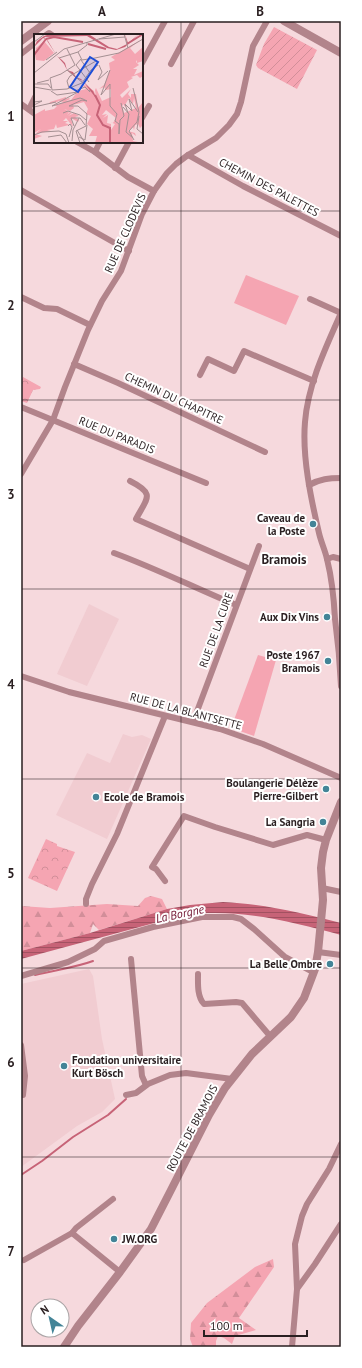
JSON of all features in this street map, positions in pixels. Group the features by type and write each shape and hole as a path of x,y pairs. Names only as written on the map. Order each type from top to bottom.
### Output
{"street":[{"path":"21,41 48,21"},
{"path":"143,61 164,21"},
{"path":"171,64 194,21"},
{"name":"RUE DE CLODEVIS","path":"21,474 53,420 90,325 102,301 121,271 142,214 154,191 167,173 188,154 220,135 237,114 254,46 267,21"},
{"path":"284,21 341,53"},
{"path":"21,54 34,44"},
{"path":"31,105 34,99"},
{"path":"21,104 34,113"},
{"path":"143,116 149,106"},
{"path":"79,143 95,152 128,177 154,191"},
{"path":"95,152 100,143"},
{"path":"115,168 128,143"},
{"name":"CHEMIN DES PALETTES","path":"188,154 243,186 341,236"},
{"path":"21,190 129,251"},
{"path":"21,297 44,308 57,309 90,325"},
{"path":"310,300 341,313 327,344 314,381 307,409 305,433 309,485 332,584 341,686"},
{"path":"200,375 208,359 234,371 244,351 314,381"},
{"name":"CHEMIN DU CHAPITRE","path":"74,364 265,452"},
{"name":"RUE DU PARADIS","path":"21,407 206,483"},
{"path":"309,485 317,480 341,478"},
{"path":"130,481 143,487 147,492 147,498 136,519 250,569"},
{"name":"RUE DE LA CURE","path":"193,722 204,689 225,639 236,605 259,546"},
{"path":"114,553 150,566 184,583 236,605"},
{"path":"327,558 333,557 341,559"},
{"name":"RUE DE LA BLANTSETTE","path":"21,676 69,692 220,729 263,744 341,778"},
{"path":"86,904 86,899 92,884 117,834 164,716"},
{"name":"ROUTE DE BRAMOIS","path":"64,1347 78,1326 120,1272 155,1221 209,1115 232,1078 270,1036 297,1010 304,998 318,952 322,911 321,868 326,840 341,802"},
{"path":"165,880 156,869 152,867 184,816 273,845 307,835 326,840"},
{"path":"322,888 341,892"},
{"path":"21,976 68,962 95,949 104,941 173,922 202,917 241,919 254,928 285,957 313,972"},
{"path":"318,952 341,955"},
{"path":"131,959 142,1076 146,1084"},
{"path":"198,974 200,996 204,1004 242,1003 270,1036"},
{"path":"21,1045 25,1076 23,1095"},
{"path":"126,1095 136,1093 146,1084 170,1075 186,1073 232,1078"},
{"path":"292,1347 297,1289 294,1244 307,1204 330,1169 341,1144"},
{"path":"24,1260 72,1233 76,1228 113,1199"},
{"path":"297,1289 341,1224"},
{"path":"72,1233 120,1272"}],"shaded area":[{"path":"89,604 119,619 87,686 57,674"},
{"name":"Ecole de Bramois","path":"123,734 132,737 142,735 151,739 107,839 56,815 87,753 110,763"},
{"name":"Fondation universitaire Kurt Bösch","path":"89,969 93,976 102,1039 115,1099 102,1112 77,1126 21,1167 21,984"}],"green space":[{"path":"274,27 317,50 297,89 258,68 256,65 264,44"},
{"path":"246,275 299,296 286,325 234,303"},
{"path":"23,377 41,387 40,389 33,390 27,403 21,401 21,381"},
{"path":"258,655 276,660 254,736 231,728"},
{"path":"46,839 57,844 57,846 75,852 57,891 28,878"},
{"path":"151,896 162,899 167,909 99,930 93,924 90,933 21,951 21,906 50,908 107,904 138,906 145,898"},
{"path":"273,1259 274,1267 239,1318 256,1330 235,1336 232,1344 224,1338 218,1336 216,1347 193,1347 190,1339 191,1323 207,1303 255,1267"}],"water":[{"name":"La Borgne","path":"223,902 297,912 341,923 341,935 263,917 224,913 204,913 184,915 21,959 21,951 90,933 167,909"}],"waterway":[{"path":"35,975 93,961"},
{"path":"21,1175 73,1137 108,1115 126,1099"}],"place":[{"name":"Caveau de la Poste","path":"313,524"},
{"name":"Aux Dix Vins","path":"327,617"},
{"name":"Poste 1967 Bramois","path":"328,661"},
{"name":"Boulangerie Délèze Pierre-Gilbert","path":"326,789"},
{"name":"Ecole de Bramois","path":"96,797"},
{"name":"La Sangria","path":"323,822"},
{"name":"La Belle Ombre","path":"330,964"},
{"name":"Fondation universitaire Kurt Bösch","path":"64,1066"},
{"name":"JW.ORG","path":"114,1239"}],"district":[{"name":"Bramois","path":"284,559"}]}
